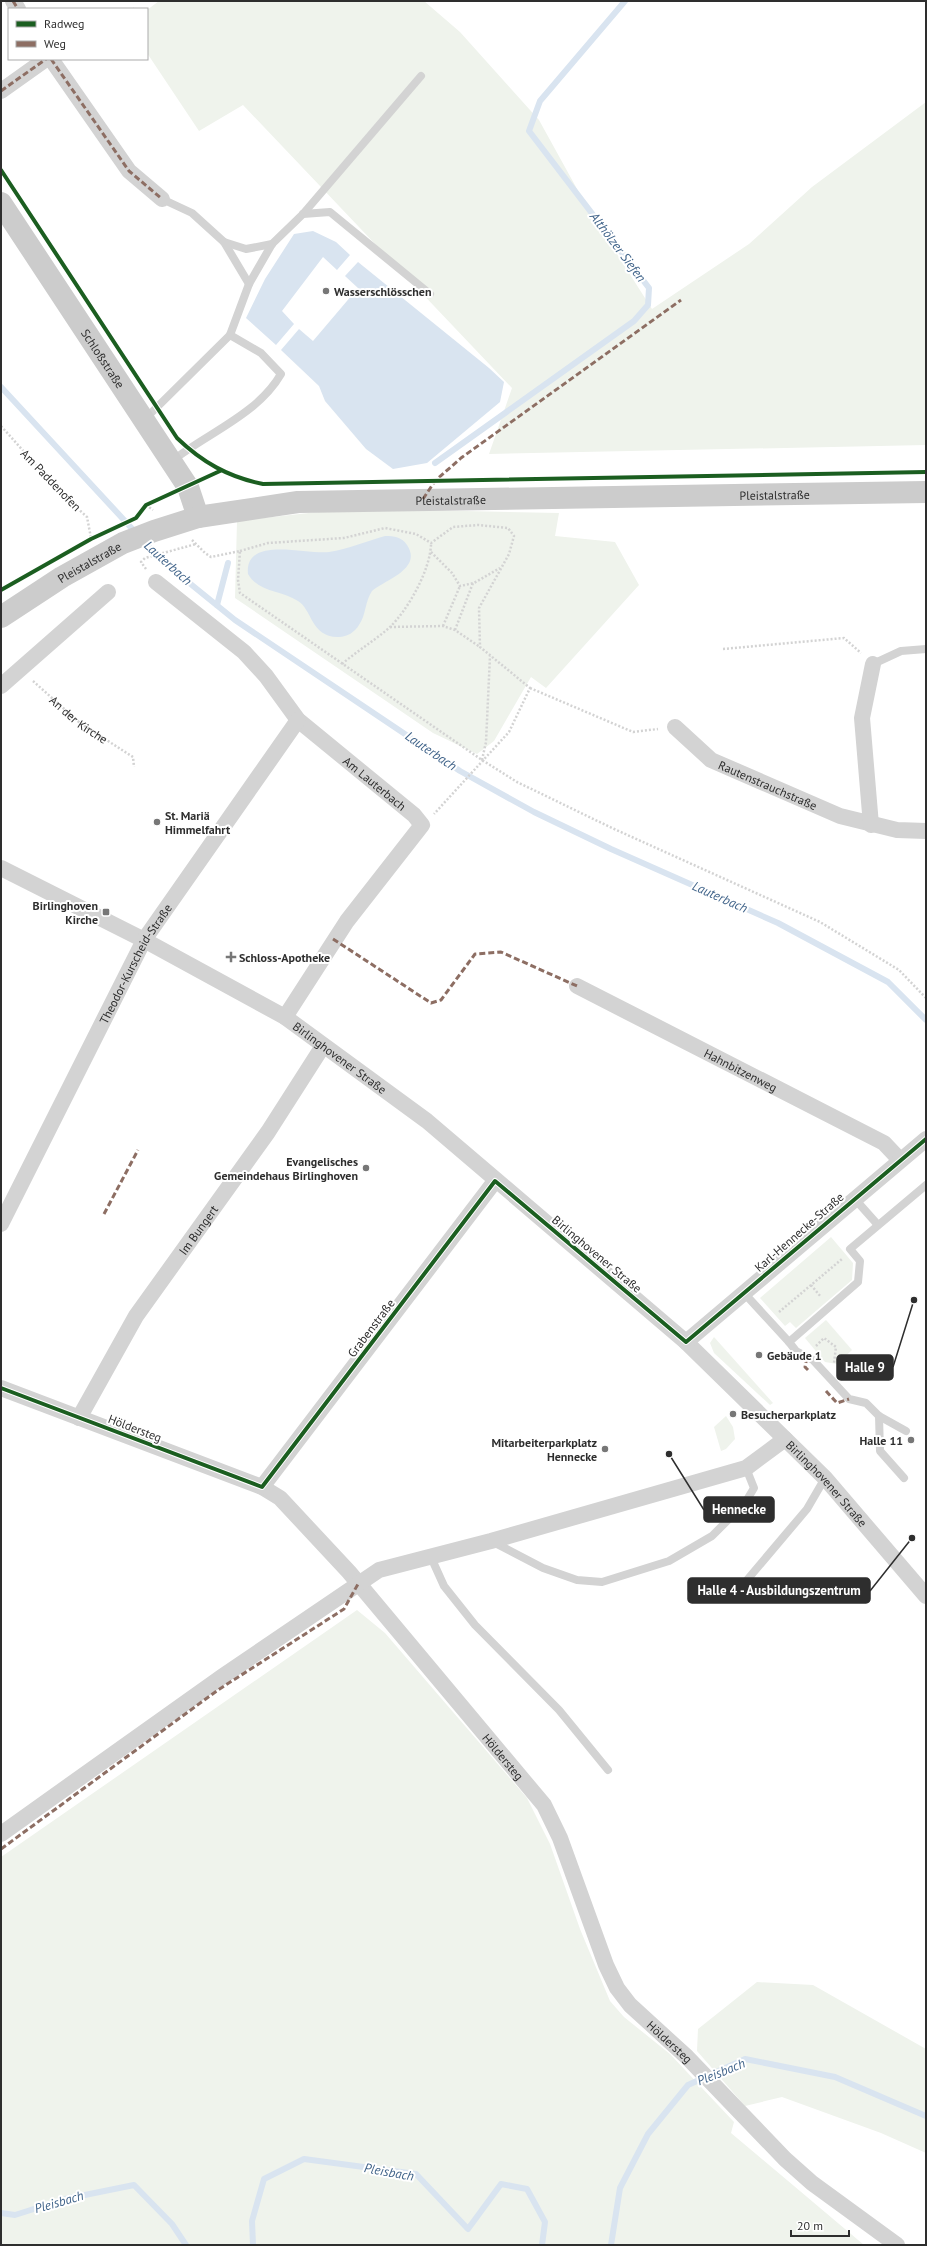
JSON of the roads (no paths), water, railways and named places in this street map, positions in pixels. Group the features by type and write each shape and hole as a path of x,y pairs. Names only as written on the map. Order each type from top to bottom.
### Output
{"main road":[{"name":"Schloßstraße","path":"1,203 143,421 188,487 198,517"},
{"name":"Pleistalstraße","path":"1,617 62,577 123,543 198,517 298,502 926,492"}],"street":[{"path":"1,91 45,60"},
{"path":"52,60 129,171 162,198"},
{"name":"Am Lauterbach","path":"156,582 244,652 266,676 298,720 414,815 422,825 347,921 285,1017"},
{"path":"1,686 108,592"},
{"path":"871,825 862,718 873,664"},
{"name":"Theodor-Kurscheid-Straße","path":"1,1224 144,940 298,720"},
{"name":"Rautenstrauchstraße","path":"675,727 711,760 840,816 871,825 897,830 926,830"},
{"name":"Birlinghovener Straße","path":"1,868 144,940 285,1017 426,1121 686,1342 825,1478 926,1596"},
{"name":"Hahnbitzenweg","path":"577,986 884,1143 900,1160"},
{"name":"Im Bungert","path":"79,1418 136,1316 268,1132 323,1046"},
{"name":"Karl-Hennecke-Straße","path":"686,1342 854,1198 926,1139"},
{"name":"Grabenstraße","path":"262,1487 495,1181"},
{"name":"Höldersteg","path":"1,1388 262,1487 280,1498 358,1584 544,1805 560,1838 606,1965 617,1988 630,2005 686,2057 785,2159 812,2183 896,2245"},
{"path":"1,1834 223,1676 379,1570 430,1555 491,1541 746,1468 785,1439"}],"lane":[{"path":"143,421 230,335 249,284 272,244 303,214 421,76"},
{"path":"162,198 192,213 224,242 239,264 249,284"},
{"path":"303,214 330,212 430,294"},
{"path":"224,242 246,249 272,244"},
{"path":"171,461 250,409 274,387 281,374 261,353 230,335"},
{"path":"873,664 901,651 926,649"},
{"path":"789,1342 858,1282 860,1261 850,1249 926,1186"},
{"path":"854,1198 878,1225"},
{"path":"744,1292 796,1350 813,1360 849,1400 866,1403 879,1416 906,1431"},
{"path":"879,1416 880,1451 904,1478"},
{"path":"491,1541 542,1568 577,1580 602,1582 669,1561 712,1536 745,1503 754,1488 746,1468"},
{"path":"736,1593 807,1509 825,1478"},
{"path":"430,1555 444,1586 471,1619 525,1678 559,1710 608,1770"}],"waterway":[{"name":"Althölzer Siefen","path":"435,463 634,321 648,305 649,288 529,131 540,101 625,1"},
{"name":"Lauterbach","path":"1,387 161,560 235,620 460,771 534,812 611,849 778,923 888,982 926,1020"},
{"name":"Althölzer Siefen","path":"217,605 228,563"},
{"name":"Pleisbach","path":"611,2245 620,2188 648,2134 688,2085 745,2059 835,2077 926,2116"},
{"name":"Pleisbach","path":"253,2245 252,2221 264,2179 304,2159 416,2174 468,2229 501,2184 527,2189 545,2222 542,2245"},
{"name":"Pleisbach","path":"1,2213 15,2215 65,2199 134,2185 172,2224 186,2245"}],"place":[{"name":"Wasserschlösschen","path":"326,291"},
{"name":"St. Mariä Himmelfahrt","path":"157,822"},
{"name":"Birlinghoven Kirche","path":"106,912"},
{"name":"Schloss-Apotheke","path":"231,957"},
{"name":"Evangelisches Gemeindehaus Birlinghoven","path":"366,1168"},
{"name":"Halle 9","path":"914,1300"},
{"name":"Gebäude 1","path":"759,1355"},
{"name":"Besucherparkplatz","path":"733,1414"},
{"name":"Halle 11","path":"911,1440"},
{"name":"Mitarbeiterparkplatz Hennecke","path":"605,1449"},
{"name":"Hennecke","path":"669,1454"},
{"name":"Halle 4 - Ausbildungszentrum","path":"912,1538"}]}
